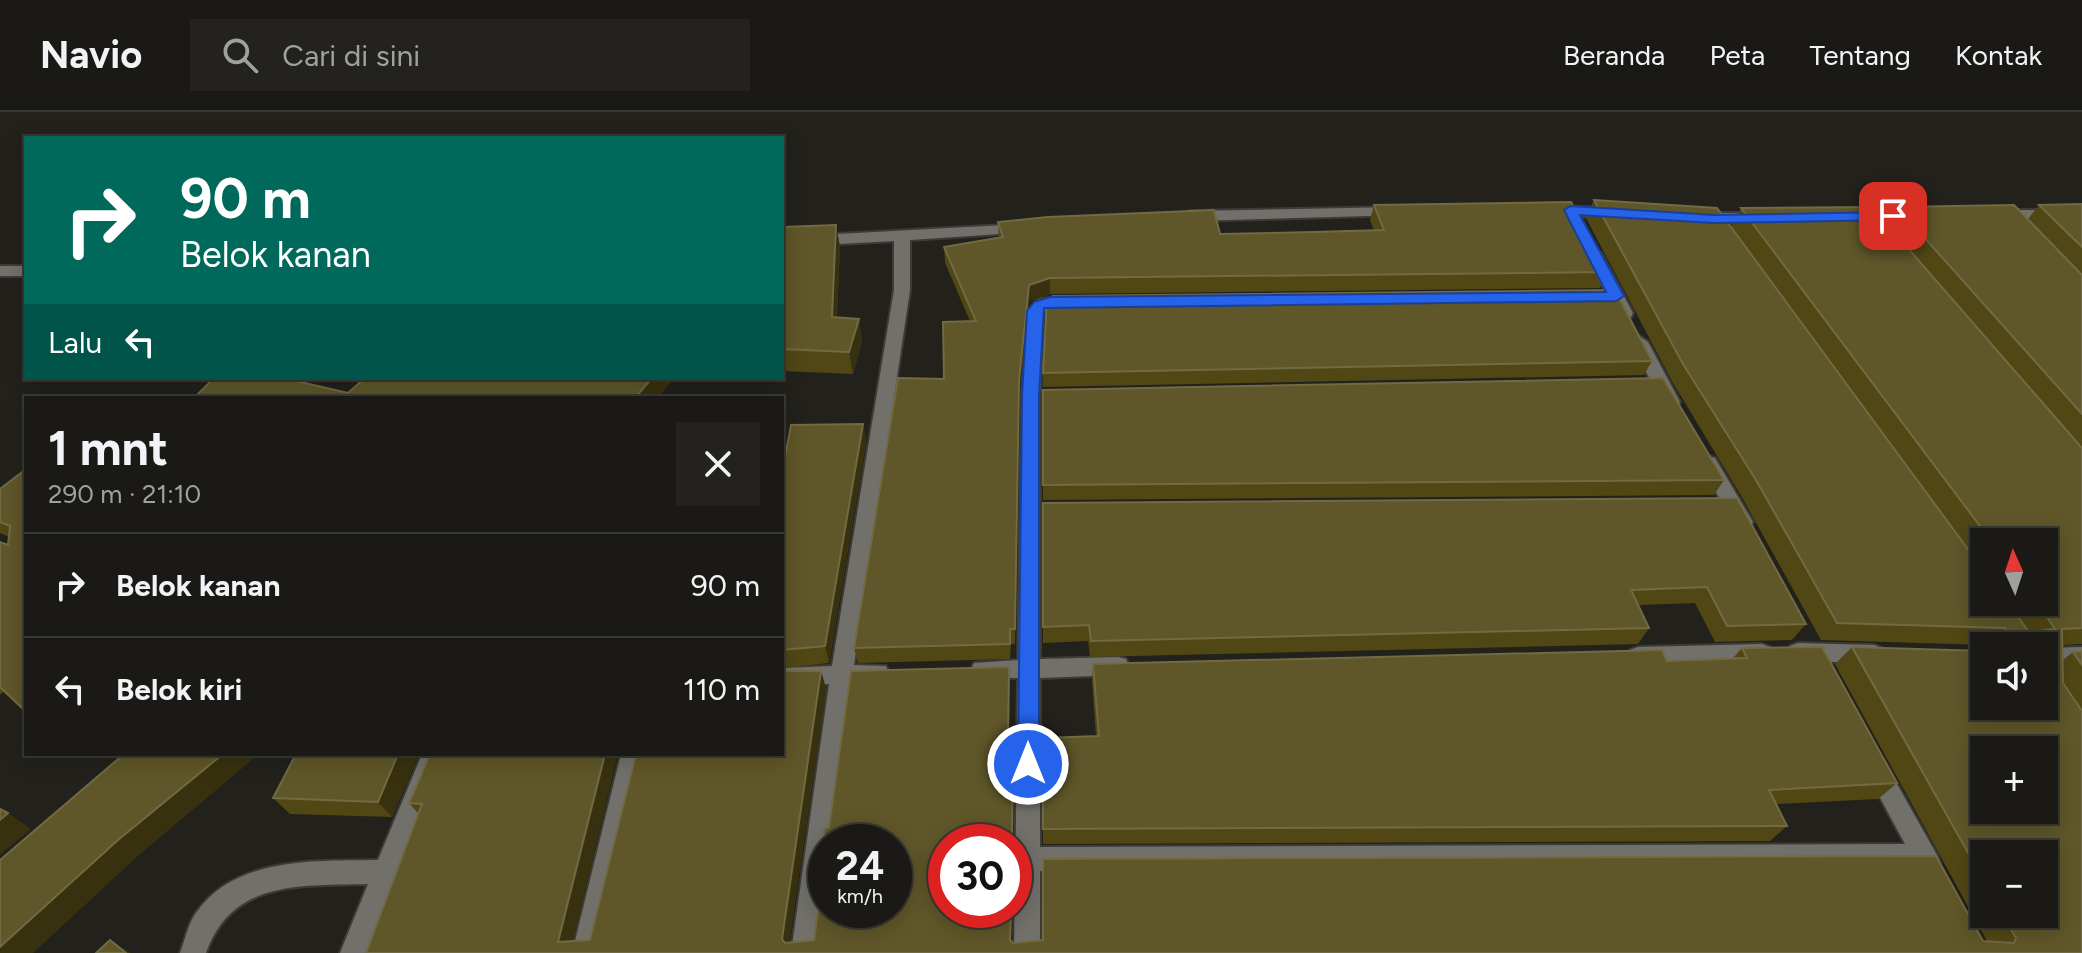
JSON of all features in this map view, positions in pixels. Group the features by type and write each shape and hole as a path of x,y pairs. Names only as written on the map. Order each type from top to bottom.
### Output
{"street":[{"path":"1571,210 1608,296 1653,384 1685,424"},
{"path":"1540,211 1634,214"},
{"path":"1169,218 1231,213 1416,212"},
{"path":"2003,219 2082,215"},
{"path":"1865,216 1883,238"},
{"path":"1834,217 1942,216"},
{"path":"1682,217 1718,225 1773,218"},
{"path":"784,242 1043,227"},
{"path":"804,953 842,674 902,290 902,237"},
{"path":"0,271 24,271"},
{"path":"1028,824 1029,668 1038,510 1036,308 1050,302 1097,302"},
{"path":"1701,451 1755,545"},
{"path":"1701,505 1733,505"},
{"path":"1798,625 1827,679"},
{"path":"1621,656 1812,652 1890,654"},
{"path":"2058,657 2082,656"},
{"path":"967,670 1141,666"},
{"path":"784,677 904,672"},
{"path":"1864,747 1939,883"},
{"path":"353,953 433,756"},
{"path":"585,953 633,756"},
{"path":"1032,859 1924,856"},
{"path":"193,953 207,920 227,897 247,884 274,877 385,872"},
{"path":"1027,928 1027,953"}],"building":[{"path":"1594,200 1717,208 1970,552 1970,616 2017,616 2029,632 2005,632 2005,628 1837,623 1756,480 1683,364"},
{"path":"1571,202 1608,272 1050,278 1029,285 1019,380 1015,629 1010,629 1010,644 854,648 898,378 944,379 943,322 976,321 944,247 1003,237 998,222 1048,217 1214,210 1220,234 1315,232 1384,230 1374,205"},
{"path":"2082,204 2082,247 2039,205"},
{"path":"2014,205 2082,275 2082,414 1897,207"},
{"path":"1872,207 2082,448 2082,628 2062,629 2063,683 2082,711 2082,953 366,953 422,804 409,803 429,756 604,756 558,942 590,940 636,756 784,756 784,671 821,671 782,939 785,943 814,940 816,928 912,928 912,824 829,824 851,671 1009,667 1008,733 1013,733 1012,824 928,824 928,928 1010,928 1010,940 1013,943 1043,940 1043,859 1936,856 1970,917 1970,928 1976,928 1983,941 2014,943 2016,938 2010,928 2058,928 2058,840 1970,840 1970,856 1852,647 1970,651 1970,720 2058,720 2058,632 2029,632 2055,629 2046,616 2058,616 2058,528 1981,528 1741,208"},
{"path":"836,225 832,317 859,319 849,352 784,349 784,227"},
{"path":"1615,290 1652,361 1043,373 1047,299 1053,296"},
{"path":"1663,378 1724,480 1043,485 1043,390"},
{"path":"212,380 292,380 348,393 363,380 650,380 637,396 196,396"},
{"path":"863,424 825,646 784,650 784,463 791,425"},
{"path":"24,471 24,710 0,687 0,542 8,545 10,526 0,522 0,489"},
{"path":"1737,498 1806,624 1727,626 1707,587 1631,590 1649,628 1091,641 1089,625 1043,627 1043,503"},
{"path":"1822,647 1897,783 1769,790 1787,826 1043,829 1043,738 1099,736 1093,664 1662,650 1667,661 1747,658 1742,648"},
{"path":"2082,651 2082,665 2073,652"},
{"path":"122,756 221,756 118,840 0,947 0,860"},
{"path":"295,756 397,756 378,802 273,798"},
{"path":"0,809 8,813 0,820"},
{"path":"110,940 126,953 96,953"}],"route":[{"path":"1028,764 1031,396 1035,311 1039,305 1050,302 1616,296 1571,210 1714,219 1893,216"}]}
